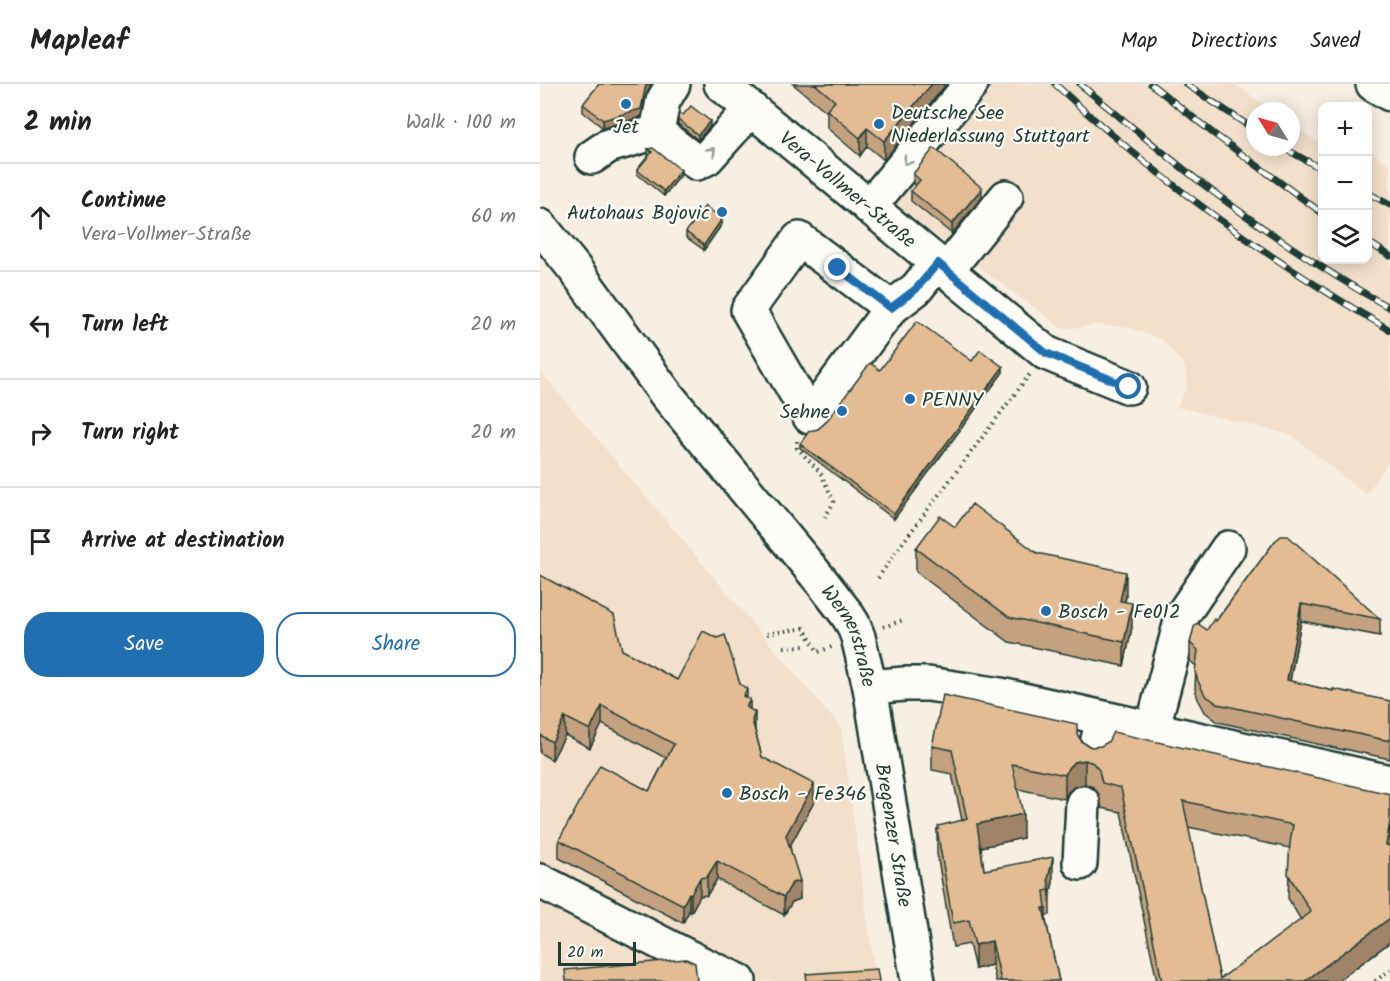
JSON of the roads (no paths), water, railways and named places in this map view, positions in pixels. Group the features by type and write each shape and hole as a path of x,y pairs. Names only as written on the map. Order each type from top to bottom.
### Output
{"street":[{"path":"657,132 663,101 673,84"},
{"name":"Vera-Vollmer-Straße","path":"721,84 1046,353 1129,387"},
{"path":"869,207 971,84"},
{"path":"1373,84 1390,94"},
{"path":"657,132 697,163 707,158 751,109"},
{"path":"592,157 608,146 657,132"},
{"path":"891,308 799,239 748,310 810,417 891,308 942,267 1006,196"},
{"name":"Wernerstraße","path":"540,226 574,268 666,394 846,613 858,638 870,687 904,684 943,685 1001,695 1390,782"},
{"path":"1152,730 1183,614 1228,548"},
{"name":"Bregenzer Straße","path":"870,687 918,981"},
{"path":"1095,753 1103,718"},
{"path":"1080,863 1083,803"},
{"path":"540,881 727,978"}],"railway":[{"path":"1055,84 1093,119 1215,216 1301,276 1390,330"},
{"path":"1080,84 1200,182 1246,216 1317,264 1390,308"},
{"path":"1151,84 1214,134 1318,210"},
{"path":"1186,84 1246,124"},
{"path":"1298,156 1318,167"},
{"path":"1372,195 1390,205"},
{"path":"1372,245 1390,256"}],"place":[{"name":"Jet","path":"626,104"},
{"name":"Deutsche See Niederlassung Stuttgart","path":"879,124"},
{"name":"Autohaus Bojovic","path":"722,212"},
{"name":"PENNY","path":"910,399"},
{"name":"Sehne","path":"842,411"},
{"name":"Bosch - Fe012","path":"1046,611"},
{"name":"Bosch - Fe346","path":"727,793"}]}
